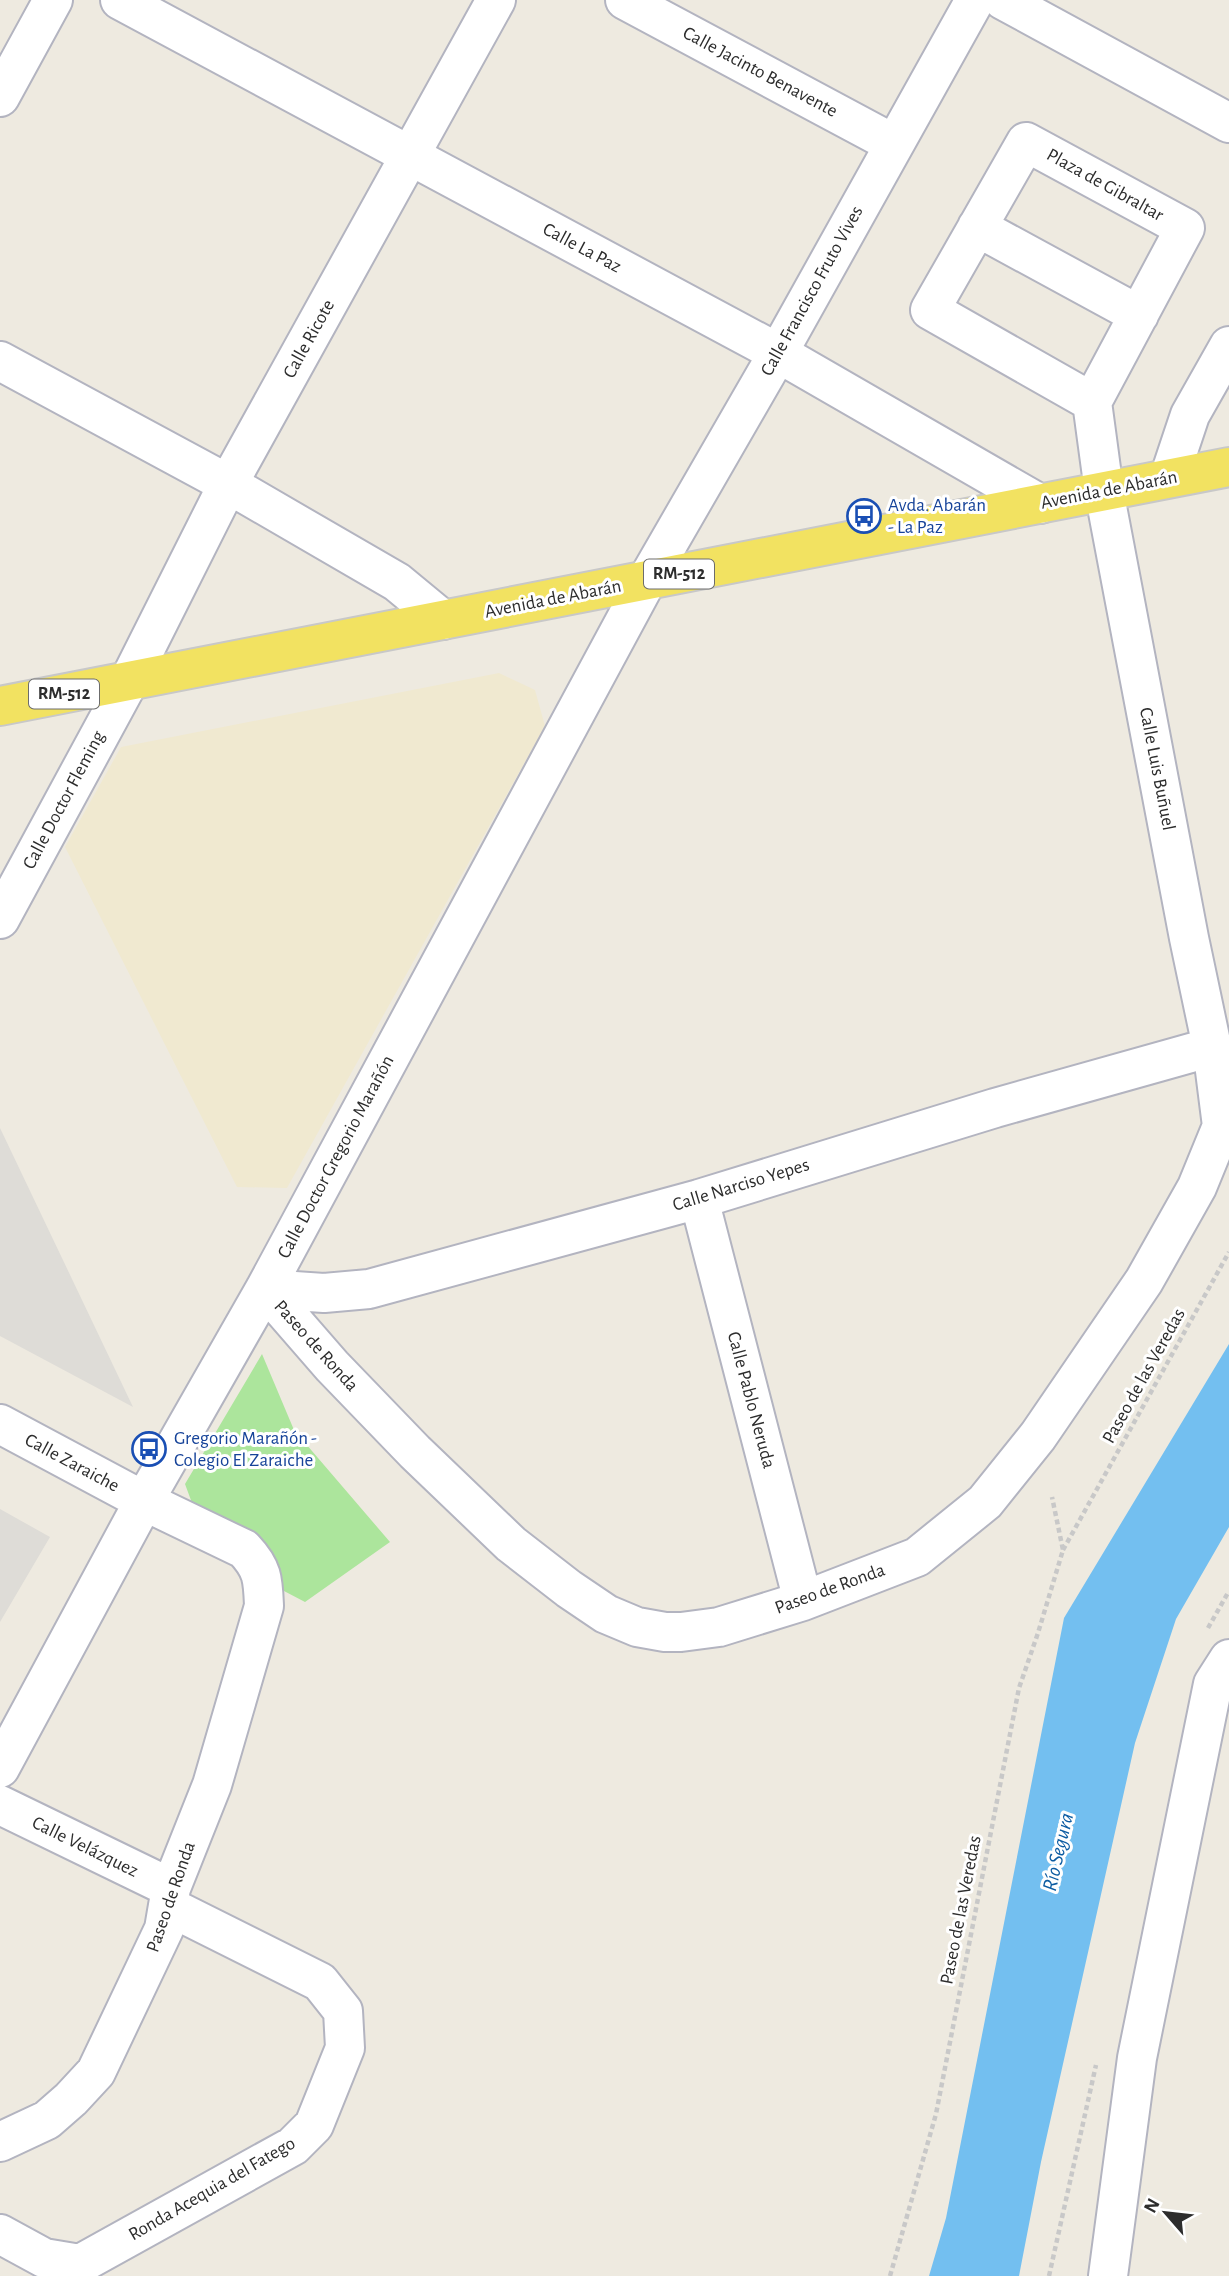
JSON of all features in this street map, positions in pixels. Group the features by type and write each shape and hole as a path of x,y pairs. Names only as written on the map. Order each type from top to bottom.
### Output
{"main road":[{"name":"Avenida de Abarán","path":"0,706 1229,467"}],"street":[{"path":"0,97 53,0"},
{"name":"Calle La Paz","path":"120,0 778,353 1040,504"},
{"name":"Calle Ricote","path":"128,681 228,484 496,0"},
{"name":"Calle Jacinto Benavente","path":"625,0 894,144"},
{"name":"Calle Francisco Fruto Vives","path":"647,580 778,353 975,0"},
{"path":"1003,0 1229,123"},
{"name":"Plaza de Gibraltar","path":"1026,142 1185,228 1139,315 1092,402 930,310 1026,142"},
{"path":"977,227 1139,315"},
{"path":"1170,478 1190,415 1229,346"},
{"path":"0,361 228,484 397,582 443,620"},
{"path":"1092,402 1104,491"},
{"name":"Calle Luis Buñuel","path":"1104,491 1189,937 1224,1045"},
{"name":"Calle Doctor Gregorio Marañón","path":"0,1768 144,1502 265,1289 647,580"},
{"name":"Calle Doctor Fleming","path":"0,919 128,681"},
{"name":"Calle Narciso Yepes","path":"265,1289 324,1293 369,1289 699,1199 995,1108 1224,1045"},
{"name":"Paseo de Ronda","path":"265,1289 332,1366 424,1461 512,1544 569,1589 606,1614 649,1630 681,1632 719,1627 803,1601 917,1557 985,1502 1038,1436 1144,1281 1197,1187 1222,1126 1224,1045"},
{"name":"Calle Pablo Neruda","path":"699,1199 803,1601"},
{"name":"Calle Zaraiche","path":"0,1424 144,1502"},
{"name":"Paseo de Ronda","path":"0,2142 47,2120 96,2072 164,1929 169,1897 212,1785 264,1606 263,1582 256,1562 244,1549 144,1502"},
{"path":"1108,2276 1137,2058 1213,1684 1229,1659"},
{"name":"Calle Velázquez","path":"0,1805 169,1897"},
{"name":"Ronda Acequia del Fatego","path":"0,2234 44,2258 80,2264 293,2146 314,2125 345,2049 343,2011 320,1982 169,1897"}],"path":[{"name":"Paseo de las Veredas","path":"890,2276 936,2114 1019,1688 1063,1550 1229,1252"},
{"name":"Paseo de las Veredas","path":"1052,1497 1063,1550"}],"shaded area":[{"path":"499,673 535,690 545,726 287,1188 237,1187 65,847 121,747"},
{"path":"0,1128 133,1407 0,1336"},
{"path":"0,1509 50,1537 0,1622"}],"green space":[{"path":"262,1354 294,1430 390,1542 305,1602 284,1591 264,1541 192,1503 185,1484"}],"water":[{"name":"Río Segura","path":"1229,1344 1229,1527 1176,1619 1135,1743 1041,2162 1019,2276 929,2276 946,2218 1064,1618"}],"place":[{"name":"Avda. Abarán - La Paz","path":"864,516"},
{"name":"Gregorio Marañón - Colegio El Zaraiche","path":"149,1449"}]}
